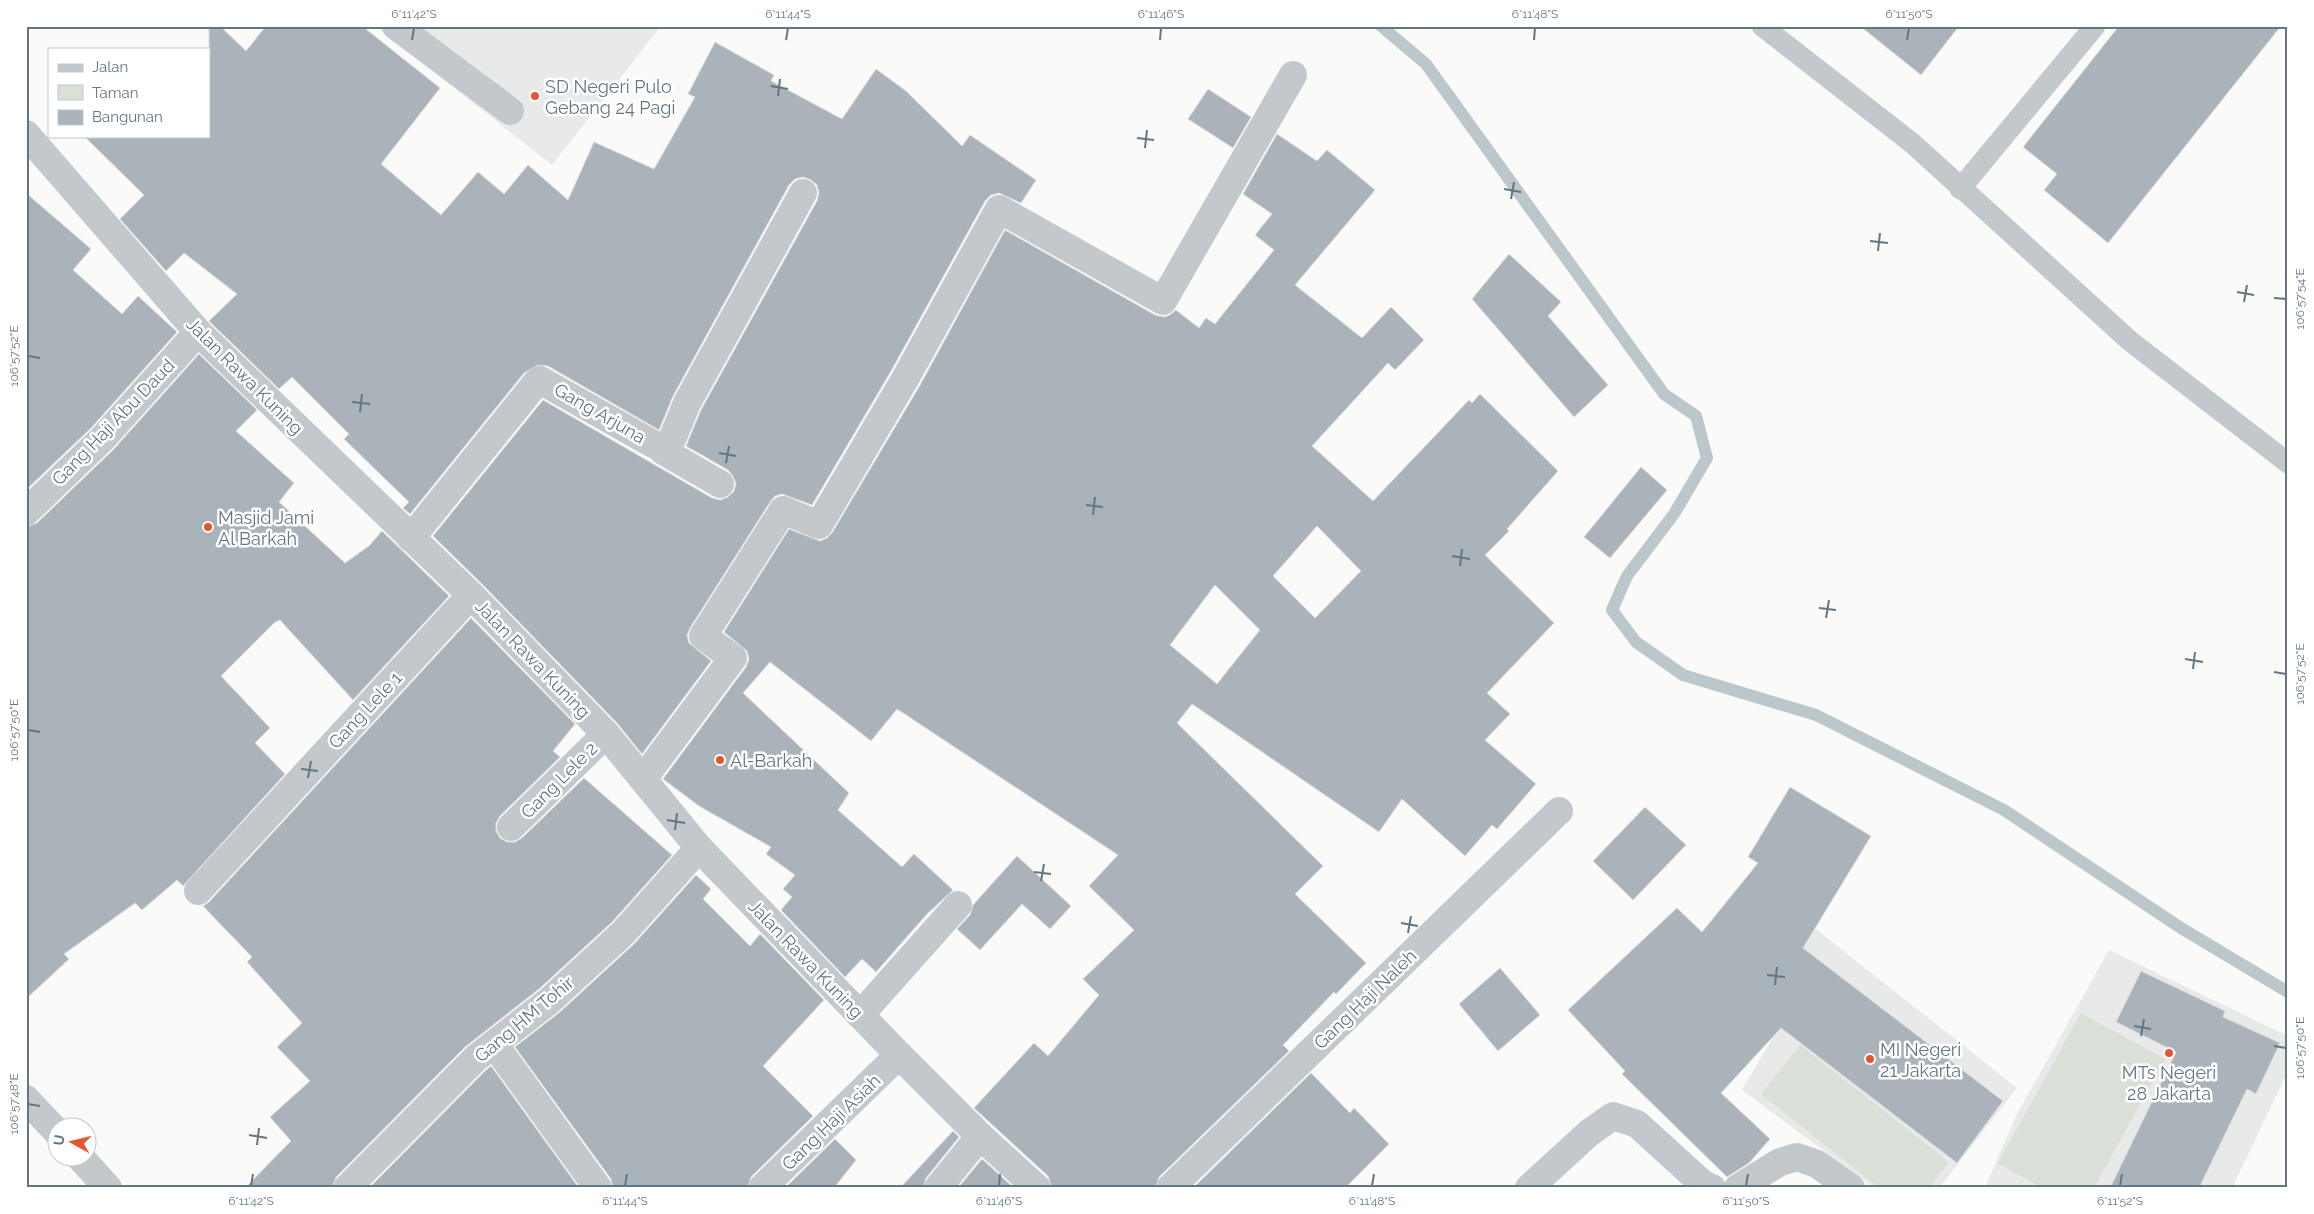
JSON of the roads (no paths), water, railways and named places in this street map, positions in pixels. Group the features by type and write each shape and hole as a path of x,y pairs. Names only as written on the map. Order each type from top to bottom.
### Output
{"street":[{"path":"396,26 510,111"},
{"path":"643,779 733,658 703,636 783,510 819,526 905,379 999,209 1163,301 1293,75"},
{"name":"Jalan Rawa Kuning","path":"26,134 198,332 471,595 606,734 699,848 860,1016 980,1136 1037,1188"},
{"name":"Gang Arjuna","path":"411,538 540,380 648,442 660,447 665,446 673,437 687,403 803,193"},
{"name":"Gang Haji Abu Daud","path":"26,512 103,438 198,332"},
{"path":"665,446 663,451 671,457 720,484"},
{"name":"Gang Lele 1","path":"198,891 471,595"},
{"name":"Gang Lele 2","path":"511,827 606,734"},
{"name":"Gang Haji Naleh","path":"1170,1188 1559,811"},
{"name":"Gang HM Tohir","path":"347,1188 476,1058 549,1001 623,933 699,848"},
{"path":"860,1016 958,905"},
{"path":"494,1044 598,1188"},
{"name":"Gang Haji Asiah","path":"762,1188 899,1055"},
{"path":"26,1099 48,1122"},
{"path":"1529,1188 1589,1133 1613,1116 1637,1124 1703,1184 1712,1188"},
{"path":"938,1188 980,1136"},
{"path":"1738,1188 1780,1162 1797,1157 1817,1164 1851,1188"},
{"path":"88,1166 108,1188"}],"lane":[{"path":"1762,26 1912,143 1960,189 2130,341 2288,463"},
{"path":"1960,189 2095,26"}],"waterway":[{"path":"1381,26 1426,64 1664,394 1696,416 1707,458 1674,514 1627,576 1612,610 1636,642 1683,675 1816,715 2004,810 2181,928 2288,992"}],"place":[{"name":"SD Negeri Pulo Gebang 24 Pagi","path":"535,96"},
{"name":"Masjid Jami Al Barkah","path":"208,527"},
{"name":"Al-Barkah","path":"720,760"},
{"name":"MTs Negeri 28 Jakarta","path":"2169,1053"},
{"name":"MI Negeri 21 Jakarta","path":"1870,1059"}]}
